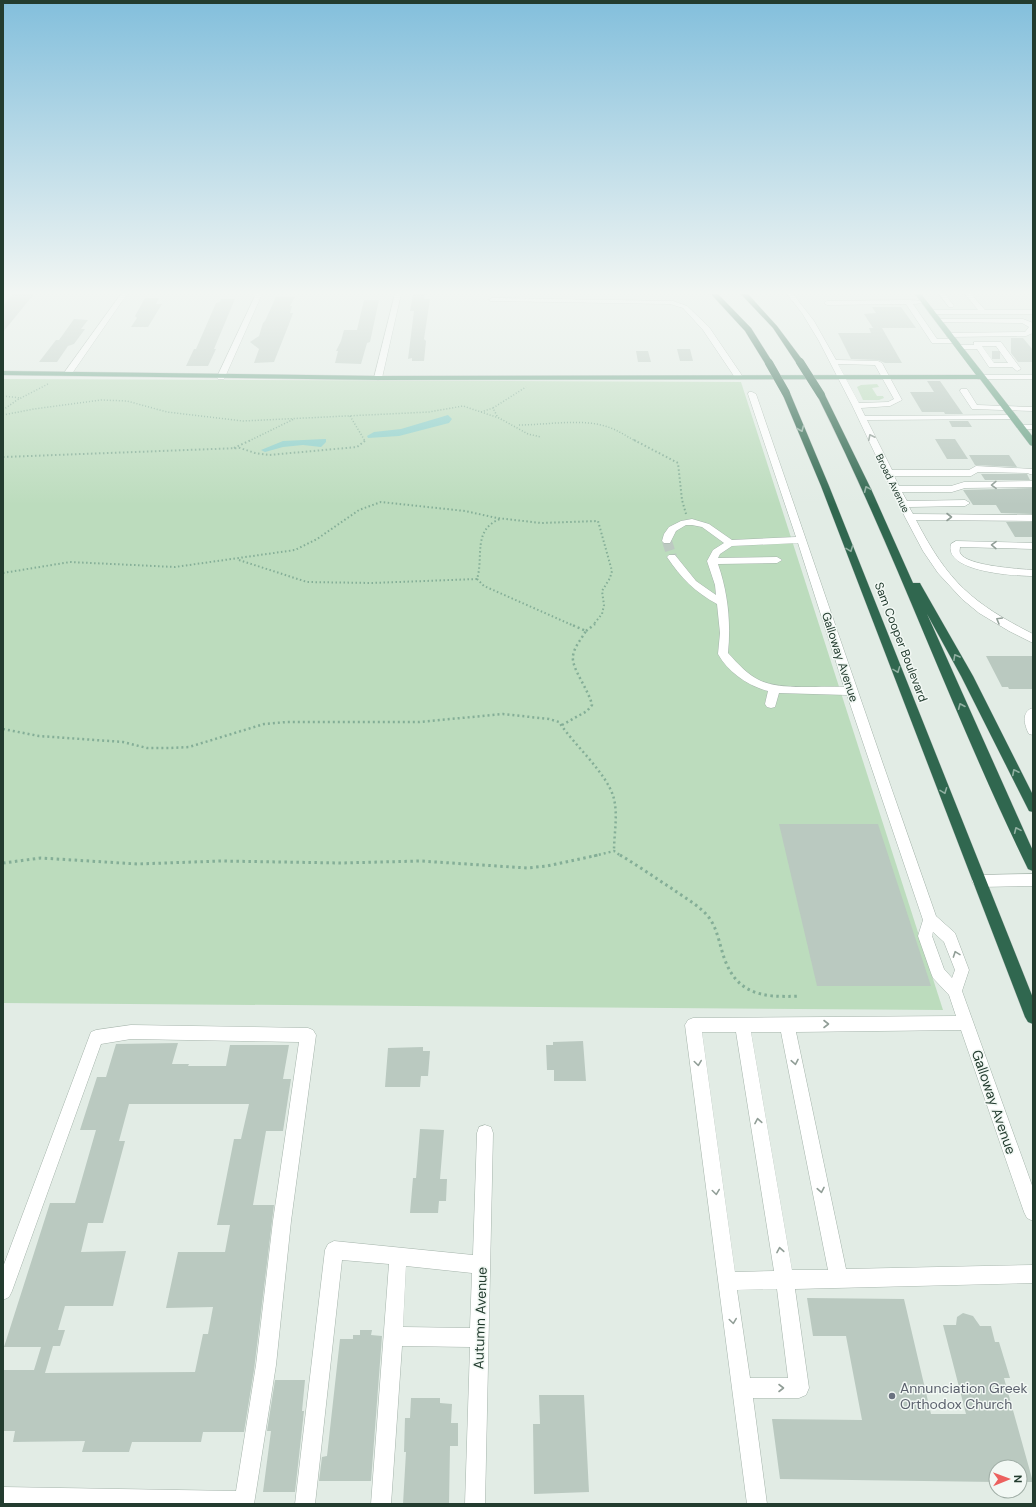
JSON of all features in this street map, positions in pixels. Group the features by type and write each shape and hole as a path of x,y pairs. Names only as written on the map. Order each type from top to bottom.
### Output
{"highway":[{"name":"Sam Cooper Boulevard","path":"770,364 786,393 825,486 1033,1016"},
{"path":"801,364 821,396 849,451 883,524 977,741 1033,865"},
{"path":"883,524 967,676 1033,807"}],"main road":[{"path":"972,364 1033,443"},
{"path":"3,373 378,378 981,376"}],"street":[{"path":"68,373 74,364"},
{"path":"221,377 227,364"},
{"path":"378,378 381,364"},
{"path":"731,364 739,376"},
{"name":"Broad Avenue","path":"835,364 910,517 937,567 956,589 987,613 1033,639"},
{"path":"856,406 890,404 898,400 879,364"},
{"path":"992,364 1033,369"},
{"path":"1014,364 1023,377"},
{"path":"981,376 1033,377"},
{"path":"964,392 975,407 1033,409"},
{"name":"Galloway Avenue","path":"752,394 802,540 851,691 930,920 950,938 962,970 955,991"},
{"path":"862,418 1013,417"},
{"path":"1021,427 1033,427"},
{"path":"888,473 971,473 976,469 1029,470 1033,472"},
{"path":"896,489 956,488 964,485 1033,484"},
{"path":"956,488 968,510 968,517"},
{"path":"904,504 965,503"},
{"path":"910,517 968,517 989,519 1033,518"},
{"path":"667,541 670,530 680,524 701,522 717,532 730,543"},
{"path":"802,540 730,543 716,552 712,561 720,585 725,633 723,654 732,665 746,676 759,684 774,689 851,691"},
{"path":"1033,546 956,544 954,549 955,554 959,559 968,563 996,569 1033,573"},
{"path":"672,557 682,574 689,581 702,592 721,602"},
{"path":"712,561 777,560"},
{"path":"771,704 774,689"},
{"path":"1033,712 1030,714 1033,731"},
{"path":"979,881 1033,880"},
{"name":"Galloway Avenue","path":"930,920 925,936 938,973 955,991 1033,1212"},
{"path":"758,1504 693,1025 966,1023"},
{"path":"742,1024 785,1280 800,1388 742,1388"},
{"path":"787,1024 839,1278"},
{"path":"3,1291 96,1038 131,1032 308,1035 282,1221 266,1365 244,1503 77,1502 3,1497"},
{"name":"Autumn Avenue","path":"475,1504 485,1133"},
{"path":"305,1504 334,1250 482,1265"},
{"path":"381,1504 398,1257"},
{"path":"728,1281 1033,1274"},
{"path":"393,1336 480,1338"}],"path":[{"path":"3,410 47,384 58,373"},
{"path":"480,412 493,408 499,402 515,394 529,384"},
{"path":"3,396 22,398"},
{"path":"3,415 41,408 102,400 127,401 167,412 216,417 237,421 429,412 463,406 499,418 528,434 541,437"},
{"path":"493,408 495,414 499,418"},
{"path":"3,457 240,448 255,453 269,455 357,447 366,440 350,416"},
{"path":"228,449 271,431 294,418"},
{"path":"519,425 583,424 608,427 678,462 682,500 689,522"},
{"path":"3,573 70,562 159,567 239,559 295,550 307,547 325,536 340,522 370,505 381,502 484,514 502,519 541,523 598,521 612,571 610,578 602,592 604,612 600,620 586,631 573,657 574,664 592,698 592,705 587,711 562,725"},
{"path":"477,579 484,531 489,523 502,519"},
{"path":"239,559 261,568 307,582 477,579 484,586 586,631"},
{"path":"3,729 39,736 123,742 147,748 170,748 189,747 264,724 287,722 419,722 503,714 549,719 559,722 562,725 566,733 600,774 614,797 616,811 614,851"},
{"path":"3,863 41,858 137,864 229,861 341,863 421,861 527,868 547,866 614,851 704,912 715,925 725,961 732,976 743,988 766,996 800,996"}],"green space":[{"path":"3,379 741,382 943,1010 3,1003"},
{"path":"877,384 879,387 872,388 877,396 883,396 884,398 879,400 863,400 857,387 861,385"}],"water":[{"path":"448,415 452,419 449,423 399,436 368,438 367,436 374,432 401,429"},
{"path":"326,439 326,442 321,447 303,445 283,447 265,452 261,450 283,441"}],"building":[{"path":"187,364 209,364 208,366 186,366"},
{"path":"927,381 940,381 963,414 922,412 910,392 934,392"},
{"path":"949,421 968,421 972,427 952,427"},
{"path":"935,439 955,439 968,459 947,459"},
{"path":"969,455 1009,455 1017,467 975,465"},
{"path":"981,474 1027,474 1030,480 985,480"},
{"path":"1033,488 1033,514 1001,513 996,505 973,505 963,490"},
{"path":"1006,522 1033,522 1033,537 1015,537"},
{"path":"986,656 1033,656 1033,689 1009,689 1008,687 1002,687"},
{"path":"779,824 878,824 931,986 817,986"},
{"path":"583,1041 586,1081 554,1081 554,1070 547,1070 546,1045 553,1045 553,1042"},
{"path":"178,1043 172,1064 189,1064 188,1066 226,1066 230,1045 289,1045 283,1079 291,1079 283,1131 266,1131 253,1205 274,1205 254,1370 244,1432 203,1432 201,1442 132,1442 129,1452 82,1452 85,1441 13,1442 15,1431 3,1431 3,1370 34,1370 41,1347 4,1347 50,1203 75,1203 96,1130 80,1130 97,1077 106,1077 116,1044","holes":["129,1104 249,1104 241,1139 234,1139 217,1225 230,1225 225,1252 178,1252 166,1308 213,1307 208,1334 203,1334 195,1372 45,1373 53,1346 60,1346 65,1330 58,1330 65,1306 113,1306 126,1251 81,1252 88,1223 103,1223 125,1141 119,1141"]},
{"path":"423,1047 423,1051 430,1051 428,1076 421,1076 420,1087 385,1087 388,1048"},
{"path":"420,1129 444,1130 440,1179 447,1179 446,1201 439,1201 438,1213 410,1213 413,1178 416,1178"},
{"name":"Annunciation Greek Orthodox Church","path":"807,1298 904,1299 931,1414 966,1414 943,1325 956,1325 957,1317 963,1313 973,1316 980,1326 991,1326 995,1342 999,1342 1010,1378 1004,1378 1027,1459 988,1459 988,1482 780,1479 772,1419 862,1420 846,1336 813,1336"},
{"path":"360,1330 372,1330 371,1335 382,1336 371,1481 319,1481 322,1457 327,1456 340,1339 353,1339 353,1335 360,1335"},
{"path":"275,1380 305,1380 302,1411 304,1411 295,1492 263,1492 271,1431 267,1431"},
{"path":"539,1395 584,1395 589,1492 534,1494 533,1424 540,1424"},
{"path":"411,1398 440,1398 440,1403 452,1404 451,1423 458,1423 458,1446 450,1446 449,1504 403,1504 406,1452 404,1452 405,1418 410,1418"},
{"name":"Annunciation Greek Orthodox Church","path":"1028,1464 1033,1482 1028,1482"}],"tunnel":[{"path":"667,541 672,557"}],"place":[{"name":"Annunciation Greek Orthodox Church","path":"892,1396"}]}
